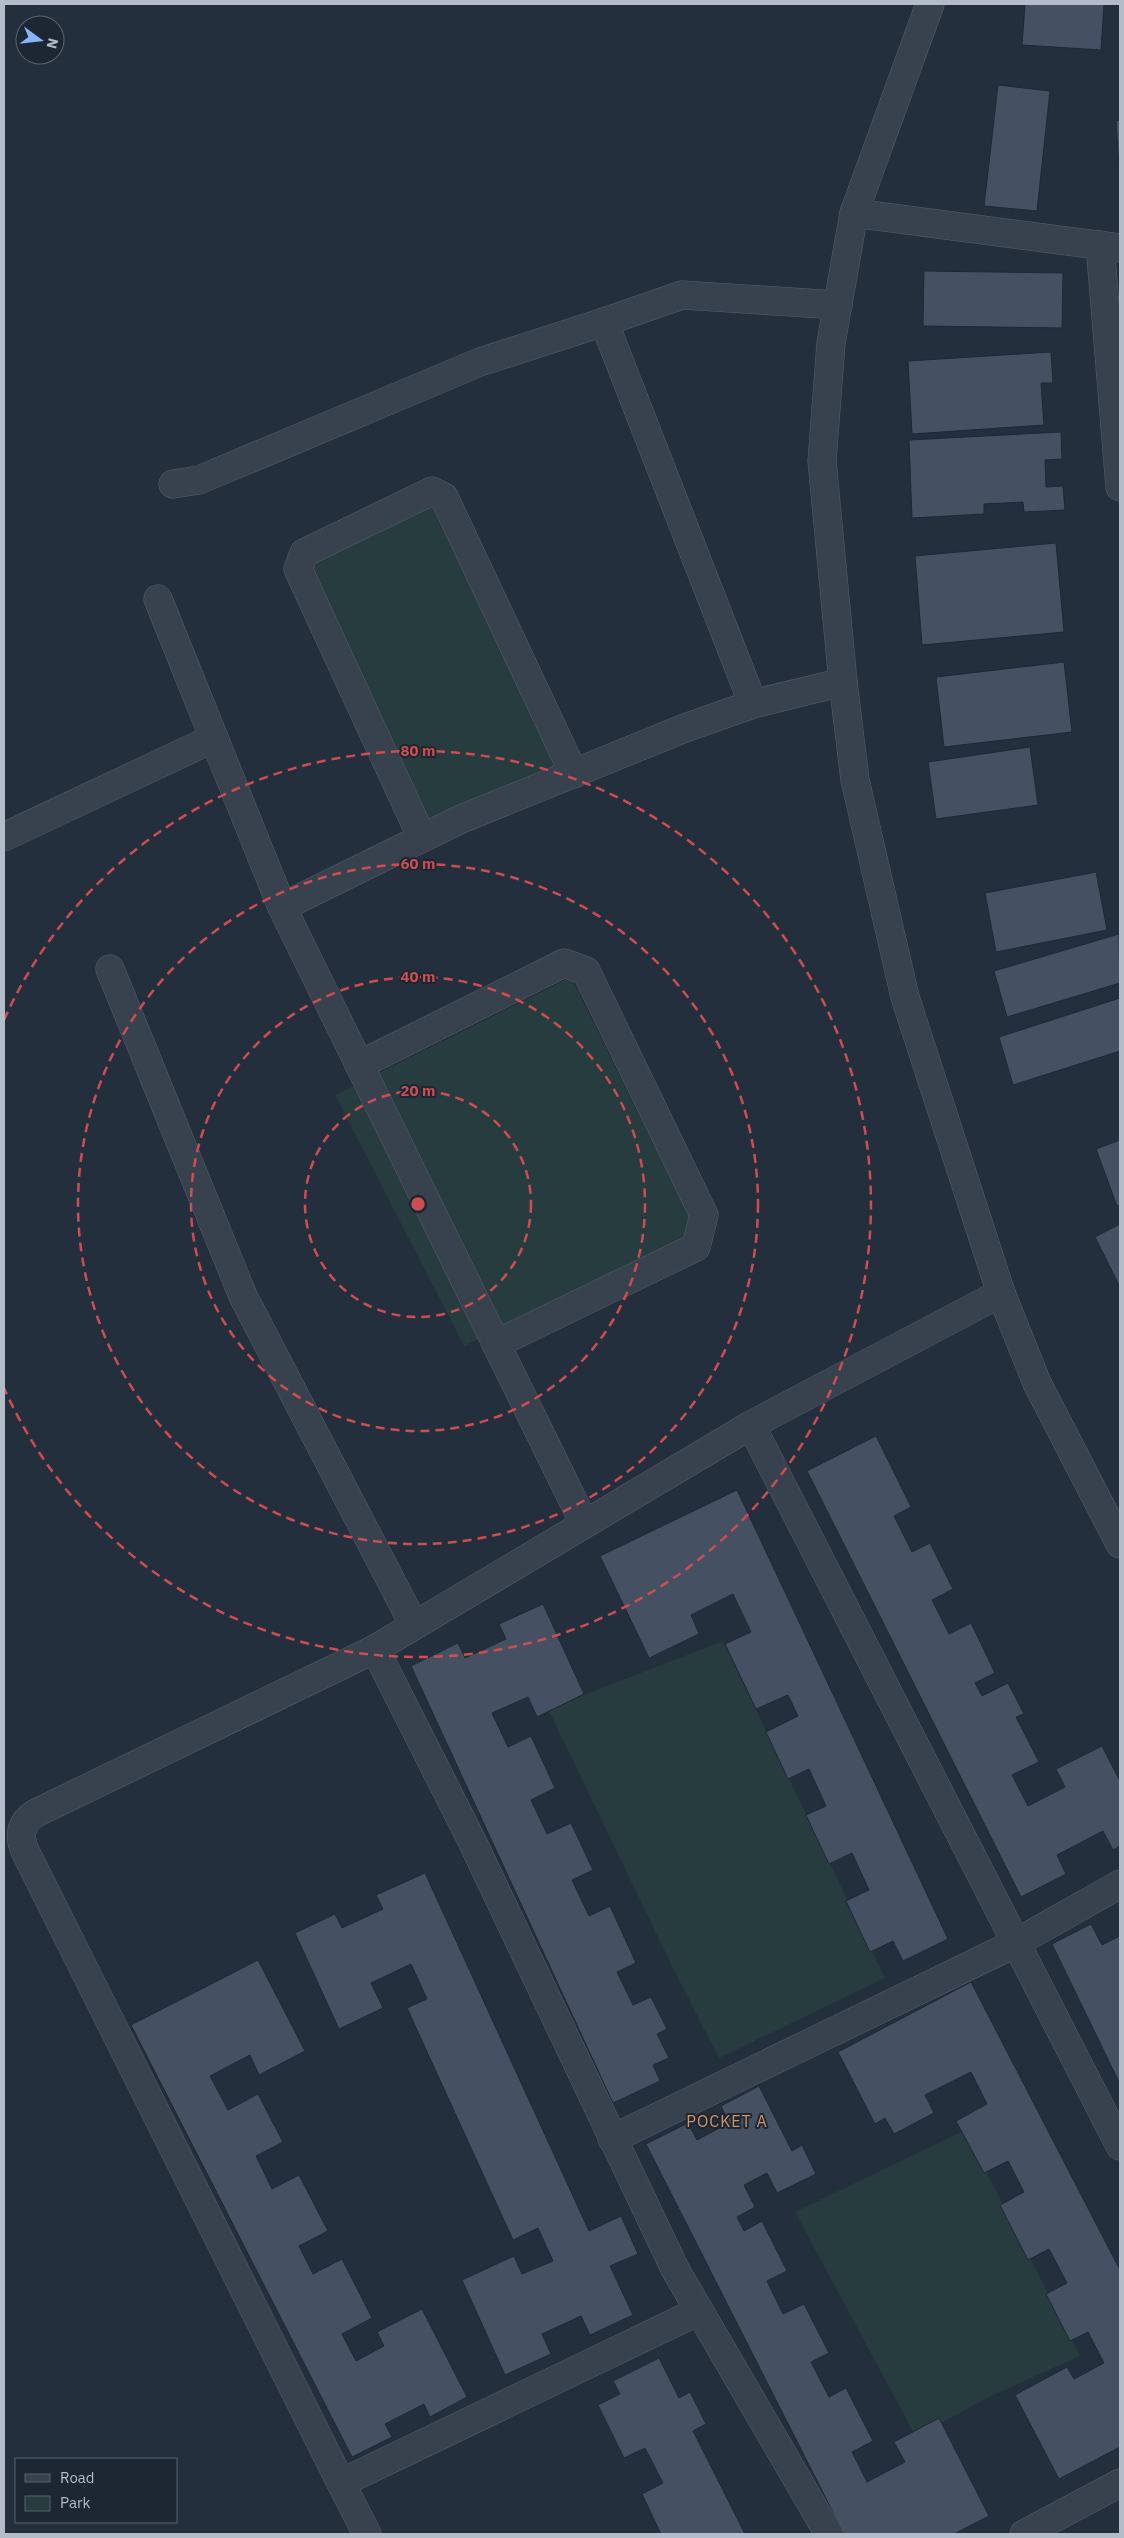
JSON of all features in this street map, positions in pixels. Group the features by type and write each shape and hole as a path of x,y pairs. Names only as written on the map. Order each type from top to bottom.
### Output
{"street":[{"path":"930,4 854,213 831,343 822,461 843,682 855,780 905,997 1001,1292 1037,1383 1120,1544"},
{"path":"854,213 1110,247 1120,488"},
{"path":"173,484 199,480 480,362 682,295 838,305"},
{"path":"604,322 753,704"},
{"path":"422,838 298,569 304,553 432,491 444,496 574,774"},
{"path":"158,599 282,907 584,1523"},
{"path":"282,907 422,838 684,728 753,704 843,682"},
{"path":"4,837 214,738"},
{"path":"359,1065 564,963 586,971 704,1215 696,1247 496,1344"},
{"path":"110,969 243,1296 414,1626"},
{"path":"367,2534 25,1851 21,1830 26,1821 36,1813 375,1649 751,1425 1001,1292"},
{"path":"751,1425 1120,2146"},
{"path":"375,1649 472,1841 675,2269 829,2534"},
{"path":"612,2139 1016,1943 1120,1884"},
{"path":"341,2483 699,2311"},
{"path":"1024,2534 1120,2483"}],"green space":[{"path":"434,498 573,786 430,840 307,568"},
{"path":"571,977 697,1233 464,1346 335,1095"},
{"path":"723,1641 885,1978 719,2058 673,1968 548,1709"},
{"path":"965,2130 1080,2356 987,2398 916,2437 795,2212"}],"building":[{"path":"1025,4 1104,4 1101,50 1022,45"},
{"path":"998,85 1050,91 1037,211 984,206"},
{"path":"1120,120 1120,182 1116,121"},
{"path":"924,271 1063,273 1062,328 923,326"},
{"path":"1051,352 1053,383 1041,383 1044,425 912,434 908,361"},
{"path":"1061,432 1062,459 1045,460 1046,487 1063,486 1065,510 1024,512 1023,502 984,504 984,514 912,518 909,440"},
{"path":"1056,543 1064,632 922,645 915,556"},
{"path":"1064,662 1072,732 944,747 936,677"},
{"path":"1030,747 1038,805 936,819 928,762"},
{"path":"1096,872 1107,930 996,952 985,893"},
{"path":"1119,934 1120,983 1007,1017 994,971"},
{"path":"1120,998 1120,1051 1013,1085 999,1037"},
{"path":"1120,1140 1120,1205 1117,1206 1096,1149"},
{"path":"1120,1224 1120,1287 1095,1237"},
{"path":"876,1436 911,1507 894,1516 912,1552 930,1543 953,1589 932,1600 949,1634 971,1623 995,1673 975,1683 982,1696 1008,1683 1024,1714 1016,1717 1039,1762 1012,1775 1028,1806 1065,1787 1056,1769 1102,1746 1120,1781 1120,1846 1113,1850 1103,1831 1057,1855 1066,1874 1021,1897 807,1471"},
{"path":"737,1490 948,1939 903,1961 893,1941 870,1952 846,1901 869,1890 852,1853 829,1864 806,1815 826,1806 809,1769 788,1779 766,1732 798,1716 788,1695 756,1709 725,1644 751,1632 733,1594 691,1615 699,1634 649,1658 600,1556"},
{"path":"543,1604 584,1694 537,1717 528,1697 492,1713 508,1747 531,1736 555,1788 531,1800 547,1834 571,1823 593,1870 572,1880 589,1916 610,1906 636,1963 617,1972 633,2005 651,1997 667,2029 657,2034 669,2058 653,2065 660,2081 613,2103 411,1666 458,1643 465,1658 506,1639 499,1624"},
{"path":"425,1873 589,2231 621,2216 638,2254 610,2266 633,2315 590,2335 581,2316 542,2334 551,2354 505,2375 462,2280 514,2256 522,2274 553,2261 538,2228 513,2240 407,2008 427,1999 411,1964 371,1983 383,2008 339,2029 295,1933 335,1914 342,1928 383,1909 376,1895"},
{"path":"1091,1924 1102,1945 1120,1936 1120,2084 1052,1944"},
{"path":"258,1960 305,2051 259,2075 250,2055 210,2076 228,2110 258,2094 283,2142 256,2156 272,2189 299,2175 328,2231 299,2246 313,2274 342,2259 372,2318 342,2334 356,2361 384,2346 377,2332 422,2309 467,2397 430,2417 424,2404 385,2424 392,2437 352,2457 131,2025"},
{"path":"971,1982 1120,2270 1120,2447 1059,2479 1015,2395 1067,2367 1074,2379 1104,2363 1088,2332 1070,2341 1046,2294 1067,2283 1049,2249 1028,2260 1000,2205 1024,2192 1008,2161 984,2173 956,2121 987,2104 971,2072 925,2095 934,2113 894,2134 885,2118 875,2124 838,2052"},
{"path":"759,2086 792,2151 802,2145 816,2174 777,2193 767,2173 744,2185 755,2207 737,2217 744,2231 762,2221 787,2271 767,2281 783,2314 804,2304 829,2353 811,2362 829,2397 846,2388 873,2441 852,2452 867,2482 905,2462 894,2442 939,2418 989,2516 954,2534 844,2534 646,2144 688,2123 697,2140 729,2123 721,2106"},
{"path":"659,2358 679,2398 690,2392 706,2424 693,2431 745,2534 661,2534 642,2494 663,2483 645,2448 624,2458 598,2405 620,2394 613,2381"}],"district":[{"name":"POCKET A","path":"727,2121"}]}
